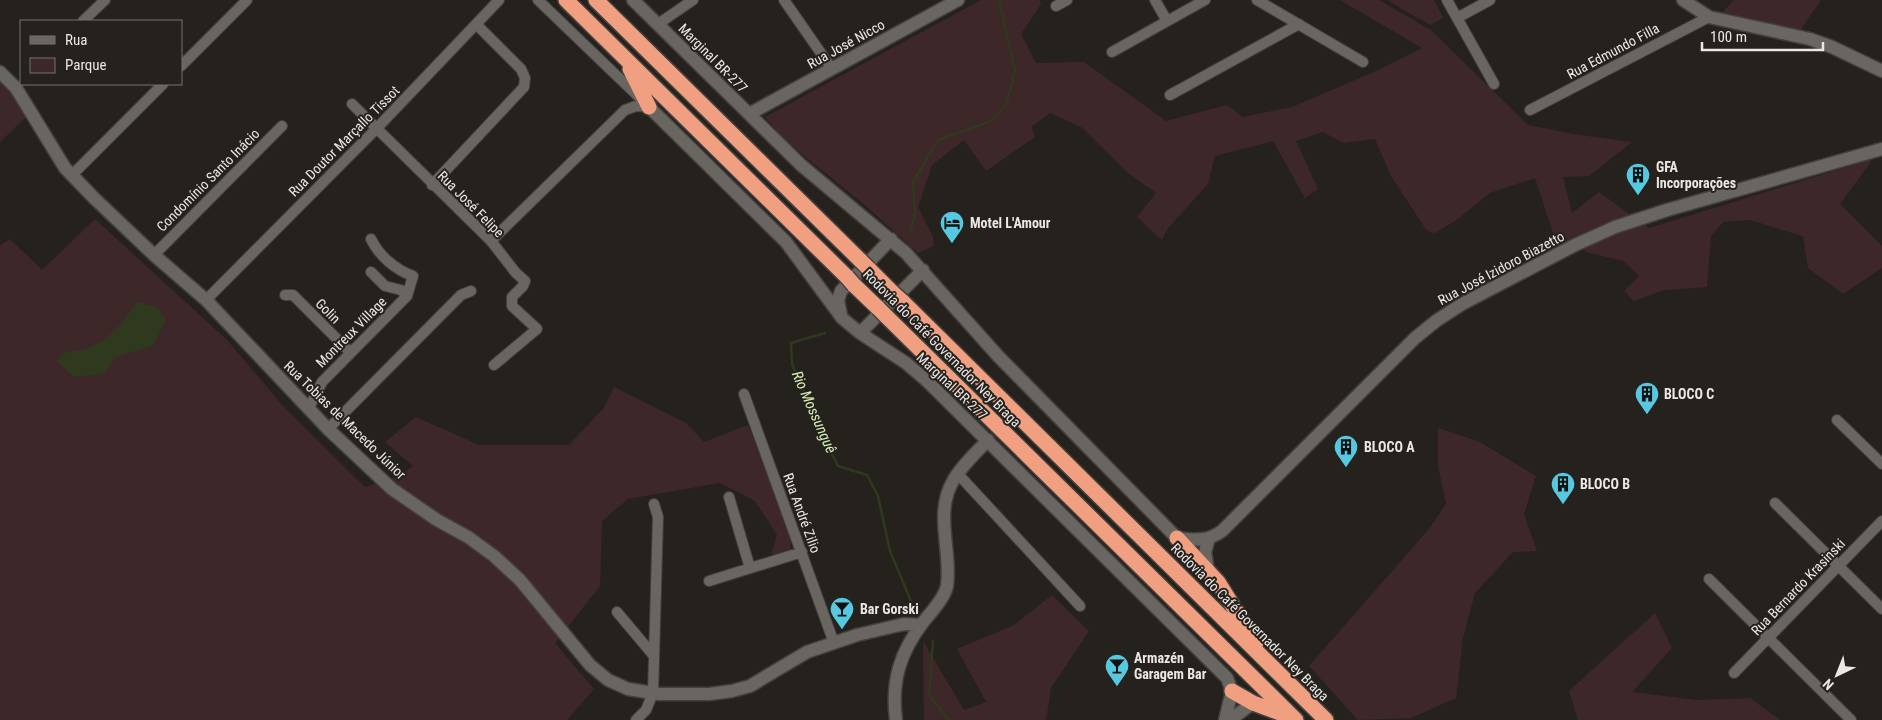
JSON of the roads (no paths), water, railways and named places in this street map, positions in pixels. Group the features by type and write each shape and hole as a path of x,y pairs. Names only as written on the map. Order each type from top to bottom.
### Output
{"highway":[{"name":"Rodovia do Café Governador Ney Braga","path":"566,0 1295,720"},
{"name":"Rodovia do Café Governador Ney Braga","path":"596,0 1326,720"},
{"path":"625,58 649,107"},
{"path":"1177,538 1208,570 1222,588 1271,665"},
{"path":"1232,691 1253,703 1295,720"}],"street":[{"path":"84,20 105,0"},
{"path":"182,65 246,0"},
{"name":"Rua Doutor Marçallo Tissot","path":"206,300 377,128 499,0"},
{"path":"538,0 649,107"},
{"name":"Marginal BR-277","path":"633,0 802,165 891,239 922,270 998,356 1177,538"},
{"path":"658,24 693,0"},
{"path":"784,0 832,69"},
{"name":"Rua José Nicco","path":"749,114 958,0"},
{"path":"1056,6 1067,0"},
{"path":"1155,0 1167,21"},
{"path":"1112,52 1205,0"},
{"path":"1258,0 1363,62"},
{"path":"1447,0 1494,84"},
{"path":"1457,18 1490,0"},
{"path":"1683,0 1709,17 1810,39 1832,47 1882,71"},
{"name":"Rua Edmundo Filla","path":"1530,110 1709,17"},
{"path":"1170,95 1299,24"},
{"path":"432,184 524,87 525,78 521,69 477,25"},
{"name":"Rua Tobias de Macedo Júnior","path":"0,72 19,86 65,168 154,255 206,300 307,408 392,489 437,520 468,537 494,556 520,580 590,665 608,680 628,689 653,693 709,694 732,691 750,686 808,652 904,624 921,625"},
{"path":"72,175 162,85"},
{"name":"Rua José Felipe","path":"352,104 491,241 524,281 523,286 512,297 512,306 537,329 494,365"},
{"path":"491,241 625,110 636,106 649,107"},
{"name":"Marginal BR-277","path":"649,107 786,242 801,259 828,301 842,318 860,333 914,369 1227,678 1232,691"},
{"name":"Condomínio Santo Inácio","path":"154,255 282,126"},
{"name":"Rua José Izidoro Biazetto","path":"1209,538 1222,531 1237,517 1415,338 1436,320 1462,304 1567,249 1614,227 1667,210 1881,150"},
{"name":"Montreux Village","path":"307,408 322,382 407,296 414,276 400,272 374,246 371,239"},
{"path":"842,318 838,300 841,291 891,239"},
{"path":"860,333 922,270"},
{"path":"371,272 384,286 402,290 407,296"},
{"path":"328,429 461,295 471,291"},
{"name":"Golin","path":"285,295 293,295 350,352"},
{"name":"Rua André Zilio","path":"744,394 834,643"},
{"path":"1837,420 1882,464"},
{"path":"896,720 894,690 896,674 904,653 921,625 938,603 946,587 944,520 947,495 952,481 988,440"},
{"path":"958,474 1080,606"},
{"path":"729,497 750,568"},
{"path":"1775,503 1882,610"},
{"path":"636,720 646,710 653,693 658,517 654,504"},
{"name":"Rua Bernardo Krasinski","path":"1734,672 1882,521"},
{"path":"1177,538 1192,540 1209,538 1205,552 1208,570"},
{"path":"709,581 802,552"},
{"path":"1709,579 1851,720"},
{"path":"618,612 654,656"},
{"path":"1225,720 1232,691"},
{"path":"1230,720 1253,703"}],"waterway":[{"name":"Rio Mossunguê","path":"910,233 915,215 913,182 938,140 991,121 1006,105 1015,71 999,0"},
{"name":"Rio Mossunguê","path":"825,333 791,343 792,364 814,418 838,466 867,475 878,496 890,551 913,606"},
{"name":"Rio Mossunguê","path":"933,641 929,695 949,720"}],"place":[{"name":"GFA Incorporações","path":"1638,196"},
{"name":"Motel L'Amour","path":"952,244"},
{"name":"BLOCO C","path":"1647,415"},
{"name":"BLOCO A","path":"1346,468"},
{"name":"BLOCO B","path":"1563,505"},
{"name":"Bar Gorski","path":"842,630"},
{"name":"Armazén Garagem Bar","path":"1117,687"}]}
